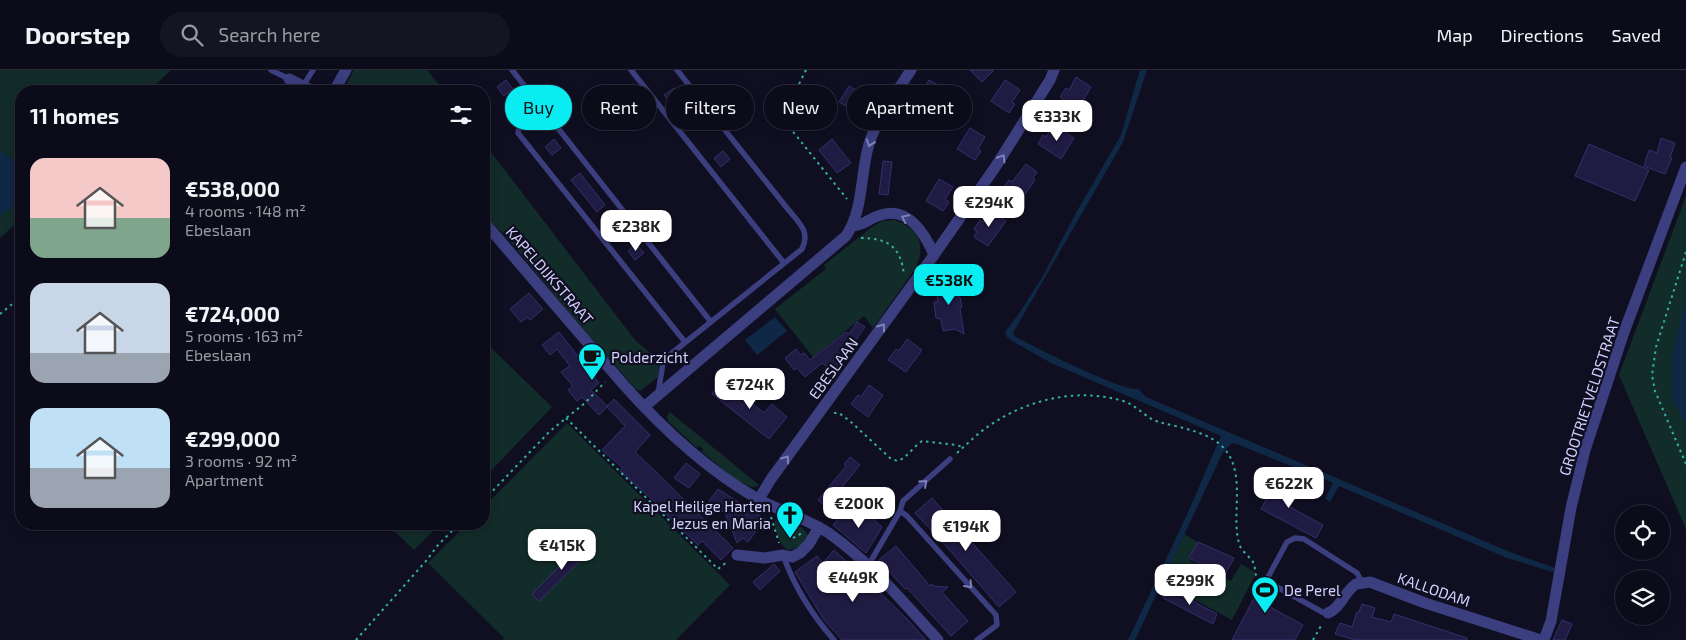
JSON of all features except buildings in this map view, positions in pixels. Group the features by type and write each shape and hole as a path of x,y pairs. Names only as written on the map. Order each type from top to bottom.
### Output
{"street":[{"path":"337,85 346,70"},
{"path":"849,231 857,212 865,158 870,141 877,125 910,70"},
{"name":"EBESLAAN","path":"759,499 996,166 1050,80 1054,70"},
{"path":"289,79 300,85"},
{"name":"GROOTRIETVELDSTRAAT","path":"1543,640 1551,620 1585,450 1624,332 1686,167"},
{"path":"644,407 849,231 882,214 896,214 908,218 922,231 934,255"},
{"name":"KAPELDIJKSTRAAT","path":"490,229 644,407 729,481 759,499 819,527 831,535 868,566 938,640"},
{"path":"737,555 765,558 783,555 792,557 800,553 814,537 819,527"},
{"path":"1328,613 1337,608 1350,588 1362,582"},
{"name":"KALLODAM","path":"1362,582 1370,582 1425,603 1543,640"}],"lane":[{"path":"271,70 289,79"},
{"path":"309,85 314,70"},
{"path":"512,70 524,85"},
{"path":"631,70 784,263"},
{"path":"658,396 663,363 685,342 802,249 806,240 804,232 677,70"},
{"path":"519,130 518,133 685,342"},
{"path":"560,130 711,322"},
{"path":"868,566 904,501 950,459"},
{"path":"900,510 996,615 996,624 977,640"},
{"path":"1328,613 1324,613 1266,581 1287,542 1295,538 1304,539 1357,573 1362,582"},
{"path":"783,555 790,576 820,624 834,640"}],"path":[{"path":"806,70 782,118 857,212"},
{"path":"849,231 890,244 898,253 902,263 906,294"},
{"path":"1686,252 1656,347 1652,375 1655,391 1686,464"},
{"path":"0,314 15,302"},
{"path":"490,494 550,431 585,403 613,373"},
{"path":"950,459 985,429 1009,414 1039,401 1086,395 1125,402 1150,419 1199,433 1226,450 1232,459 1235,474 1240,545 1254,564 1256,575 1266,581"},
{"path":"822,409 839,413 879,446 890,458 897,461 902,460 910,450 922,441 963,447"},
{"path":"566,418 718,569 737,555"},
{"path":"770,504 771,522 783,555"},
{"path":"356,640 438,545 454,530"},
{"path":"1313,640 1328,613"}],"green space":[{"path":"0,70 171,70 155,85 15,85 15,162 0,151"},
{"path":"354,70 427,70 439,85 347,85"},
{"path":"490,151 635,340 659,360 658,377 640,391 635,388 490,220"},
{"path":"1686,196 1686,529 1619,375"},
{"path":"15,205 15,224 0,238 0,216"},
{"path":"894,220 909,227 918,238 920,252 915,269 873,328 864,316 813,357 775,309 826,269 824,265 872,227 882,221"},
{"path":"490,347 552,407 490,472"},
{"path":"670,412 759,485 756,487 743,483 720,467 702,452 703,449 699,446 697,448 668,421 667,416"},
{"path":"567,423 730,585 676,640 503,640 504,638 428,563 461,530 490,530 490,501"},
{"path":"779,517 797,525 806,532 807,540 801,546 791,550 787,550 784,547 778,537 774,522"},
{"path":"393,530 434,530 414,550"},
{"path":"1184,534 1198,542 1189,560 1231,581 1241,564 1256,573 1232,620 1162,582"}],"water":[{"path":"1140,70 1147,70 1123,142 1013,333 1014,336 1097,376 1129,388 1138,389 1146,397 1510,552 1555,568 1553,572 1507,558 1339,486 1330,502 1325,499 1333,483 1234,443 1223,452 1135,640 1128,640 1185,519 1221,436 1051,363 1012,341 1005,332 1043,276 1077,211 1121,135"},
{"path":"0,151 15,162 15,205 0,216"},
{"path":"1686,302 1686,425 1673,400 1672,353"},
{"path":"775,317 787,331 757,355 745,340"}],"place":[{"name":"Polderzicht","path":"592,381"},
{"name":"Kapel Heilige Harten Jezus en Maria","path":"790,539"},
{"name":"De Perel","path":"1265,614"}]}
